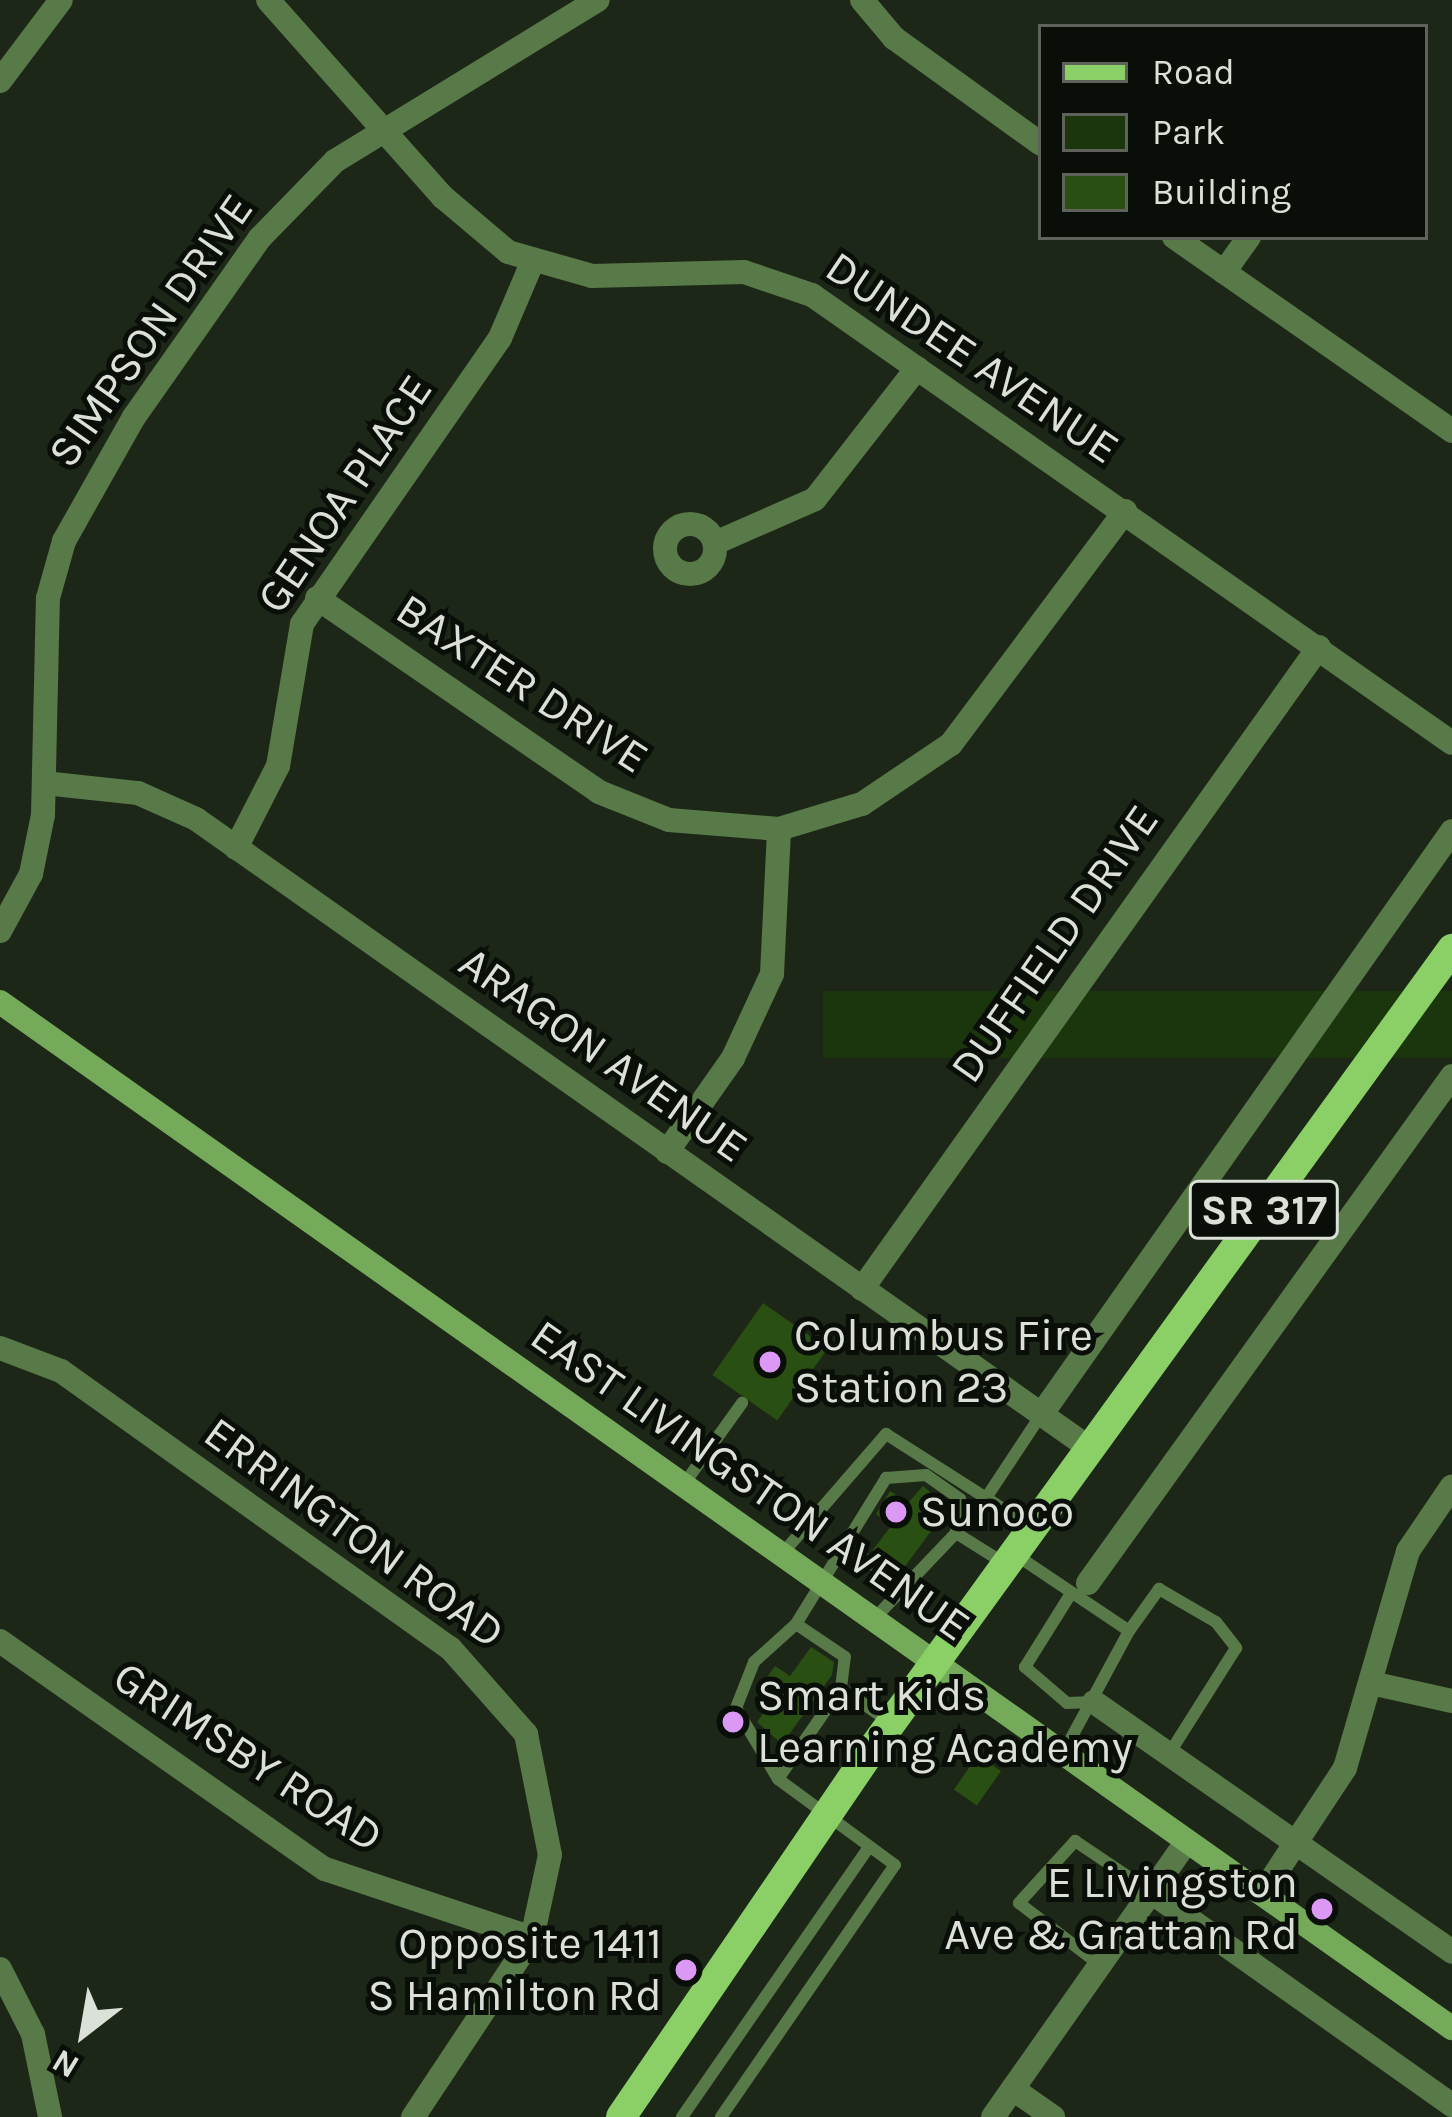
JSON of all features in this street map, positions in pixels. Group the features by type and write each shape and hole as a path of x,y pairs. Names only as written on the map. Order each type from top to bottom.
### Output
{"main road":[{"name":"SR 317","path":"621,2117 891,1723 1452,949"},
{"name":"EAST LIVINGSTON AVENUE","path":"0,1002 1452,2028"}],"street":[{"path":"1,79 61,0"},
{"name":"DUNDEE AVENUE","path":"268,0 464,218 532,263 592,276 708,269 778,281 917,368 1452,743"},
{"name":"SIMPSON DRIVE","path":"0,931 31,874 44,783 41,642 64,542 95,479 260,238 382,128 598,0"},
{"path":"862,0 894,38 1038,142"},
{"path":"1178,240 1449,424"},
{"path":"1224,272 1247,240"},
{"name":"GENOA PLACE","path":"236,848 278,766 288,664 317,598 500,338 532,263"},
{"path":"715,543 815,499 917,368"},
{"name":"BAXTER DRIVE","path":"317,598 599,792 669,820 779,829 862,805 951,744 1125,512"},
{"name":"DUFFIELD DRIVE","path":"862,1289 1318,647"},
{"name":"ARAGON AVENUE","path":"44,783 138,793 236,848 1092,1450"},
{"path":"667,1152 733,1058 772,974 779,829"},
{"path":"1041,1414 1452,830"},
{"path":"1079,1589 1452,1076"},
{"name":"ERRINGTON ROAD","path":"0,1348 62,1371 450,1648 506,1702 542,1771 549,1814 532,1938"},
{"path":"1262,1894 1345,1768 1408,1551 1452,1486"},
{"name":"GRIMSBY ROAD","path":"0,1641 326,1869 532,1938"},
{"path":"1371,1683 1452,1701"},
{"path":"1094,1702 1452,1952"},
{"path":"993,2117 1187,1841"},
{"path":"1151,1892 1452,2105"},
{"path":"412,2117 532,1938"},
{"path":"0,1969 33,2034 50,2117"},
{"path":"1013,2090 1053,2117"}],"lane":[{"path":"683,1485 742,1403"},
{"path":"986,1498 1041,1414"},
{"path":"782,1554 886,1435 986,1498 1018,1549"},
{"path":"721,2117 895,1865 778,1779 736,1708 754,1662 796,1624 886,1478 907,1472 961,1498 956,1533 874,1619"},
{"path":"956,1533 1018,1549 1079,1589 1129,1631"},
{"path":"845,1544 901,1586"},
{"path":"1079,1589 1024,1667 1067,1702 1094,1702"},
{"path":"1063,1753 1129,1631 1160,1589 1216,1622 1236,1648 1169,1754"},
{"path":"778,1779 841,1688 845,1657 796,1624"},
{"path":"841,1688 891,1723"},
{"path":"1100,1965 1019,1904 1075,1841 1151,1892"},
{"path":"682,2117 869,1847"}],"green space":[{"path":"823,991 1452,991 1452,1058 823,1058"}],"building":[{"name":"Columbus Fire Station 23","path":"763,1303 828,1348 777,1420 713,1375"},
{"name":"Sunoco","path":"923,1486 948,1508 901,1572 872,1551 891,1526 876,1514 890,1491 908,1503"},
{"path":"811,1647 834,1662 832,1675 782,1744 757,1722 779,1691 765,1680 775,1666 790,1676"},
{"path":"978,1755 1001,1771 977,1805 954,1789"}],"place":[{"name":"Columbus Fire Station 23","path":"770,1362"},
{"name":"Sunoco","path":"896,1512"},
{"name":"Smart Kids Learning Academy","path":"733,1722"},
{"name":"E Livingston Ave & Grattan Rd","path":"1322,1909"},
{"name":"Opposite 1411 S Hamilton Rd","path":"686,1970"}]}
